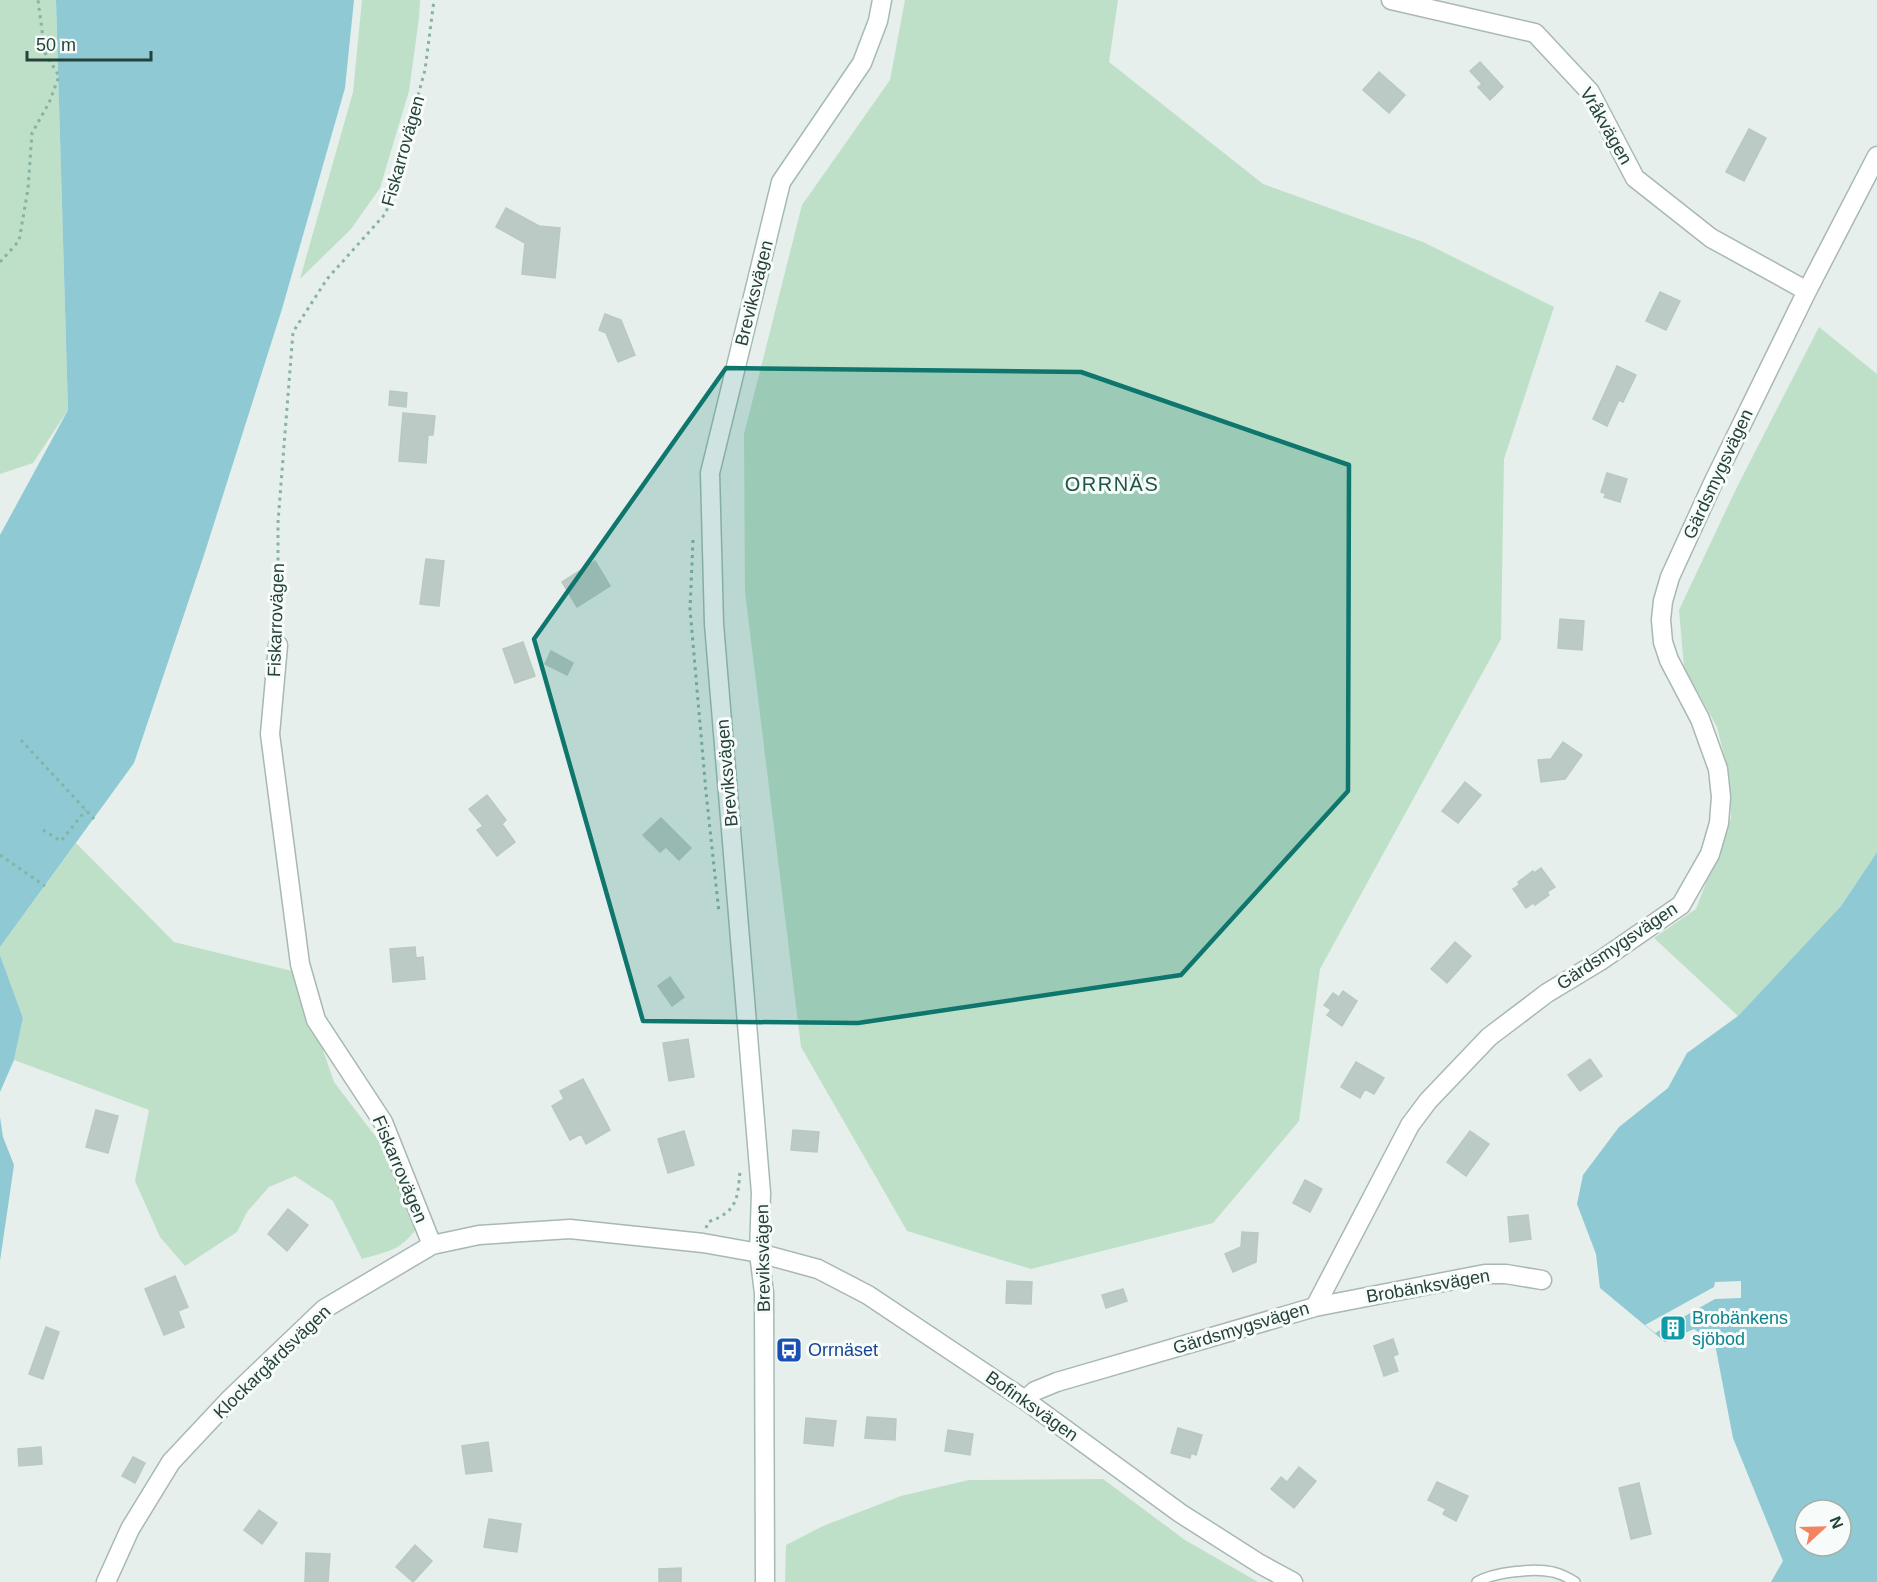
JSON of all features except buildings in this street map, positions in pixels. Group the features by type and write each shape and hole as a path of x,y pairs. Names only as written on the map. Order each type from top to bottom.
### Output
{"street":[{"name":"Breviksvägen","path":"765,1582 764,1293 759,1253 761,1193 714,624 710,473 781,182 862,63 878,21 882,0"},
{"name":"Vråkvägen","path":"1391,0 1535,33 1590,92 1635,178 1711,238 1807,291"},
{"name":"Gärdsmygsvägen","path":"1025,1400 1035,1391 1057,1382 1315,1307 1410,1125 1428,1101 1489,1037 1520,1012 1600,961 1681,905 1710,854 1719,823 1721,797 1718,769 1700,719 1666,651 1661,620 1663,601 1670,577 1713,483 1807,291 1877,156"},
{"name":"Fiskarrovägen","path":"278,645 270,734 300,964 316,1020 383,1122 432,1245"},
{"name":"Klockargårdsvägen","path":"106,1582 130,1529 171,1462 231,1398 324,1309 432,1245 479,1235 570,1229 703,1243 759,1253"},
{"name":"Bofinksvägen","path":"759,1253 818,1269 868,1295 1025,1400 1180,1513 1260,1564 1293,1582"},
{"name":"Brobänksvägen","path":"1315,1307 1485,1274 1506,1274 1542,1280"}],"lane":[{"path":"1477,1582 1496,1574 1516,1572 1552,1572 1575,1582"}],"path":[{"path":"0,262 20,241 33,132 49,103 58,76 45,53 38,0"},
{"name":"Fiskarrovägen","path":"278,645 278,522 293,332 327,279 386,213 425,70 434,0"},
{"path":"693,536 690,609 720,919"},
{"path":"21,740 94,819"},
{"path":"43,830 61,841 86,810"},
{"path":"0,855 45,886"},
{"path":"703,1243 708,1222 724,1216 737,1198 739,1160"}],"highlighted area":[{"path":"726,368 1081,372 1349,465 1348,791 1181,975 858,1023 643,1021 534,639"}],"green space":[{"path":"0,0 56,0 68,410 33,463 0,474"},
{"path":"362,0 420,0 409,91 380,188 351,229 300,279 353,92"},
{"path":"905,0 1118,0 1109,62 1263,184 1423,242 1554,307 1504,459 1501,639 1320,969 1299,1121 1213,1223 1031,1269 907,1231 801,1047 745,592 744,434 802,205 890,80"},
{"path":"1819,327 1877,374 1877,852 1841,906 1738,1016 1654,938 1696,909 1731,818 1729,775 1717,727 1684,667 1679,610 1736,489"},
{"path":"76,843 174,942 296,972 334,1082 382,1145 419,1225 401,1245 362,1259 333,1201 295,1176 269,1187 247,1212 237,1232 185,1266 160,1237 135,1181 149,1110 14,1060 23,1018 0,955 0,947"},
{"path":"1103,1479 1185,1540 1258,1582 785,1582 786,1545 823,1526 901,1496 969,1480"}],"water":[{"path":"56,0 354,0 345,88 282,309 204,555 134,763 0,947 0,535 68,410"},
{"path":"1877,852 1877,1582 1771,1582 1783,1561 1733,1438 1715,1344 1694,1329 1665,1342 1600,1288 1596,1254 1577,1204 1583,1175 1619,1127 1668,1088 1687,1053 1738,1016 1841,906"},
{"path":"0,955 23,1018 14,1060 0,1092"},
{"path":"0,1117 3,1137 14,1165 0,1261"}],"pier":[{"path":"1741,1281 1741,1298 1715,1299 1655,1333 1645,1325 1714,1287 1715,1282"}],"place":[{"name":"Brobänkens sjöbod","path":"1673,1328"},
{"name":"Orrnäset","path":"789,1350"}],"district":[{"name":"ORRNÄS","path":"1112,484"}]}
